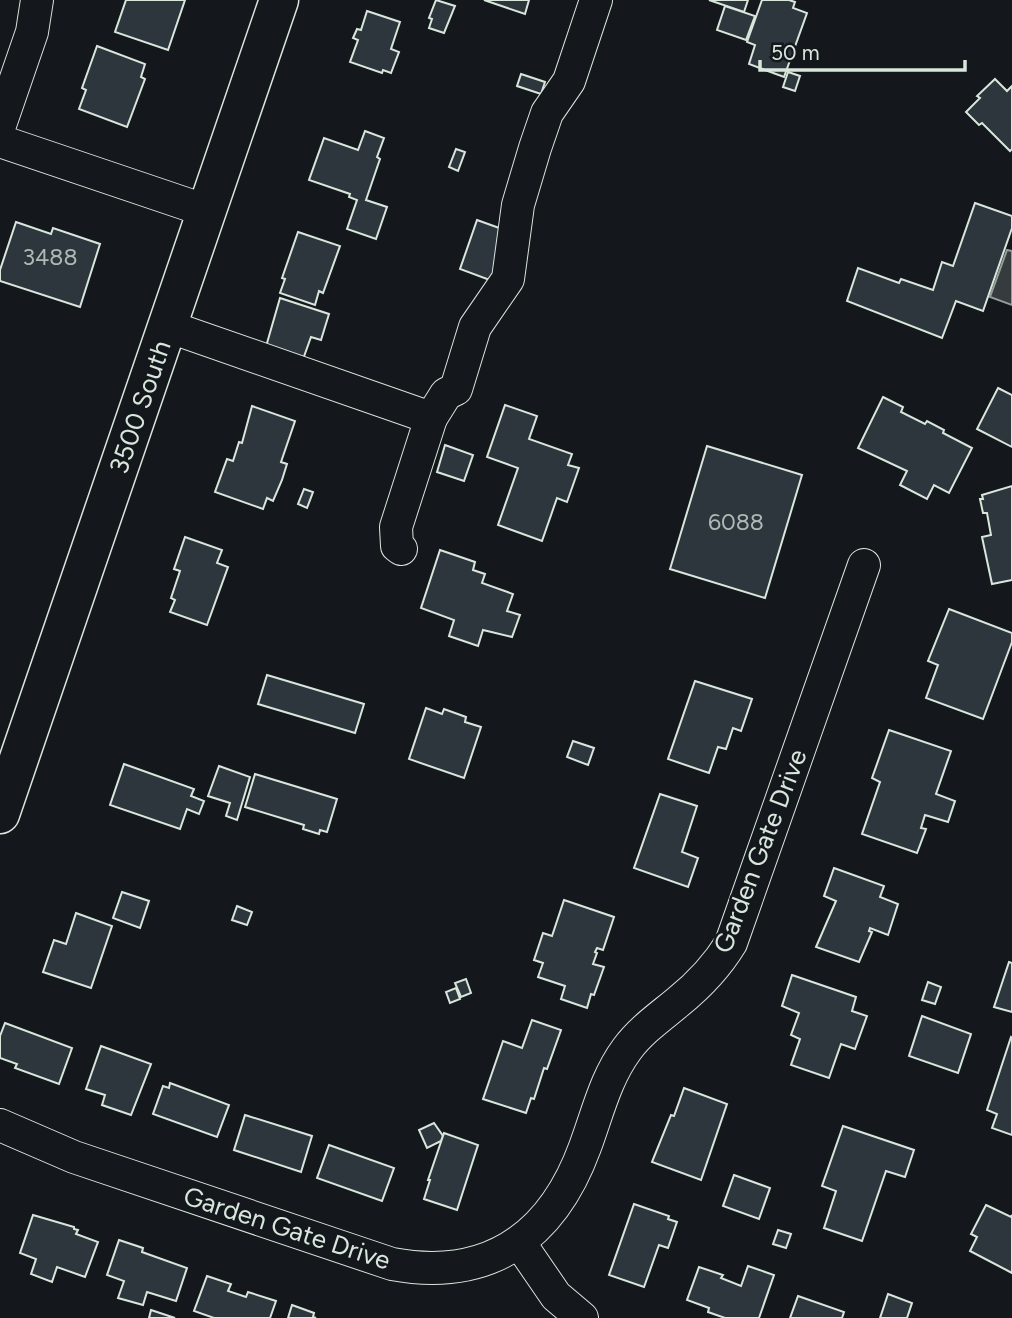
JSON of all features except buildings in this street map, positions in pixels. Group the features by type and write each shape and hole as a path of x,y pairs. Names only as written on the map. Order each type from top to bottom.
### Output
{"main road":[{"name":"3500 South","path":"0,814 279,0"}],"street":[{"path":"0,125 32,32 37,0"},
{"path":"401,549 397,546 396,527 431,418 446,394 456,389 475,327 508,279 518,205 535,148 547,113 569,81 596,0"},
{"path":"0,141 207,211"},
{"path":"167,326 431,418"},
{"name":"Garden Gate Drive","path":"0,1125 75,1157 392,1264 432,1269 452,1267 473,1263 519,1242 552,1211 564,1194 607,1084 629,1046 702,980 731,943 864,565"},
{"path":"519,1242 556,1296 582,1318"}],"shaded area":[{"path":"1007,250 1012,251 1012,305 990,297"}]}
